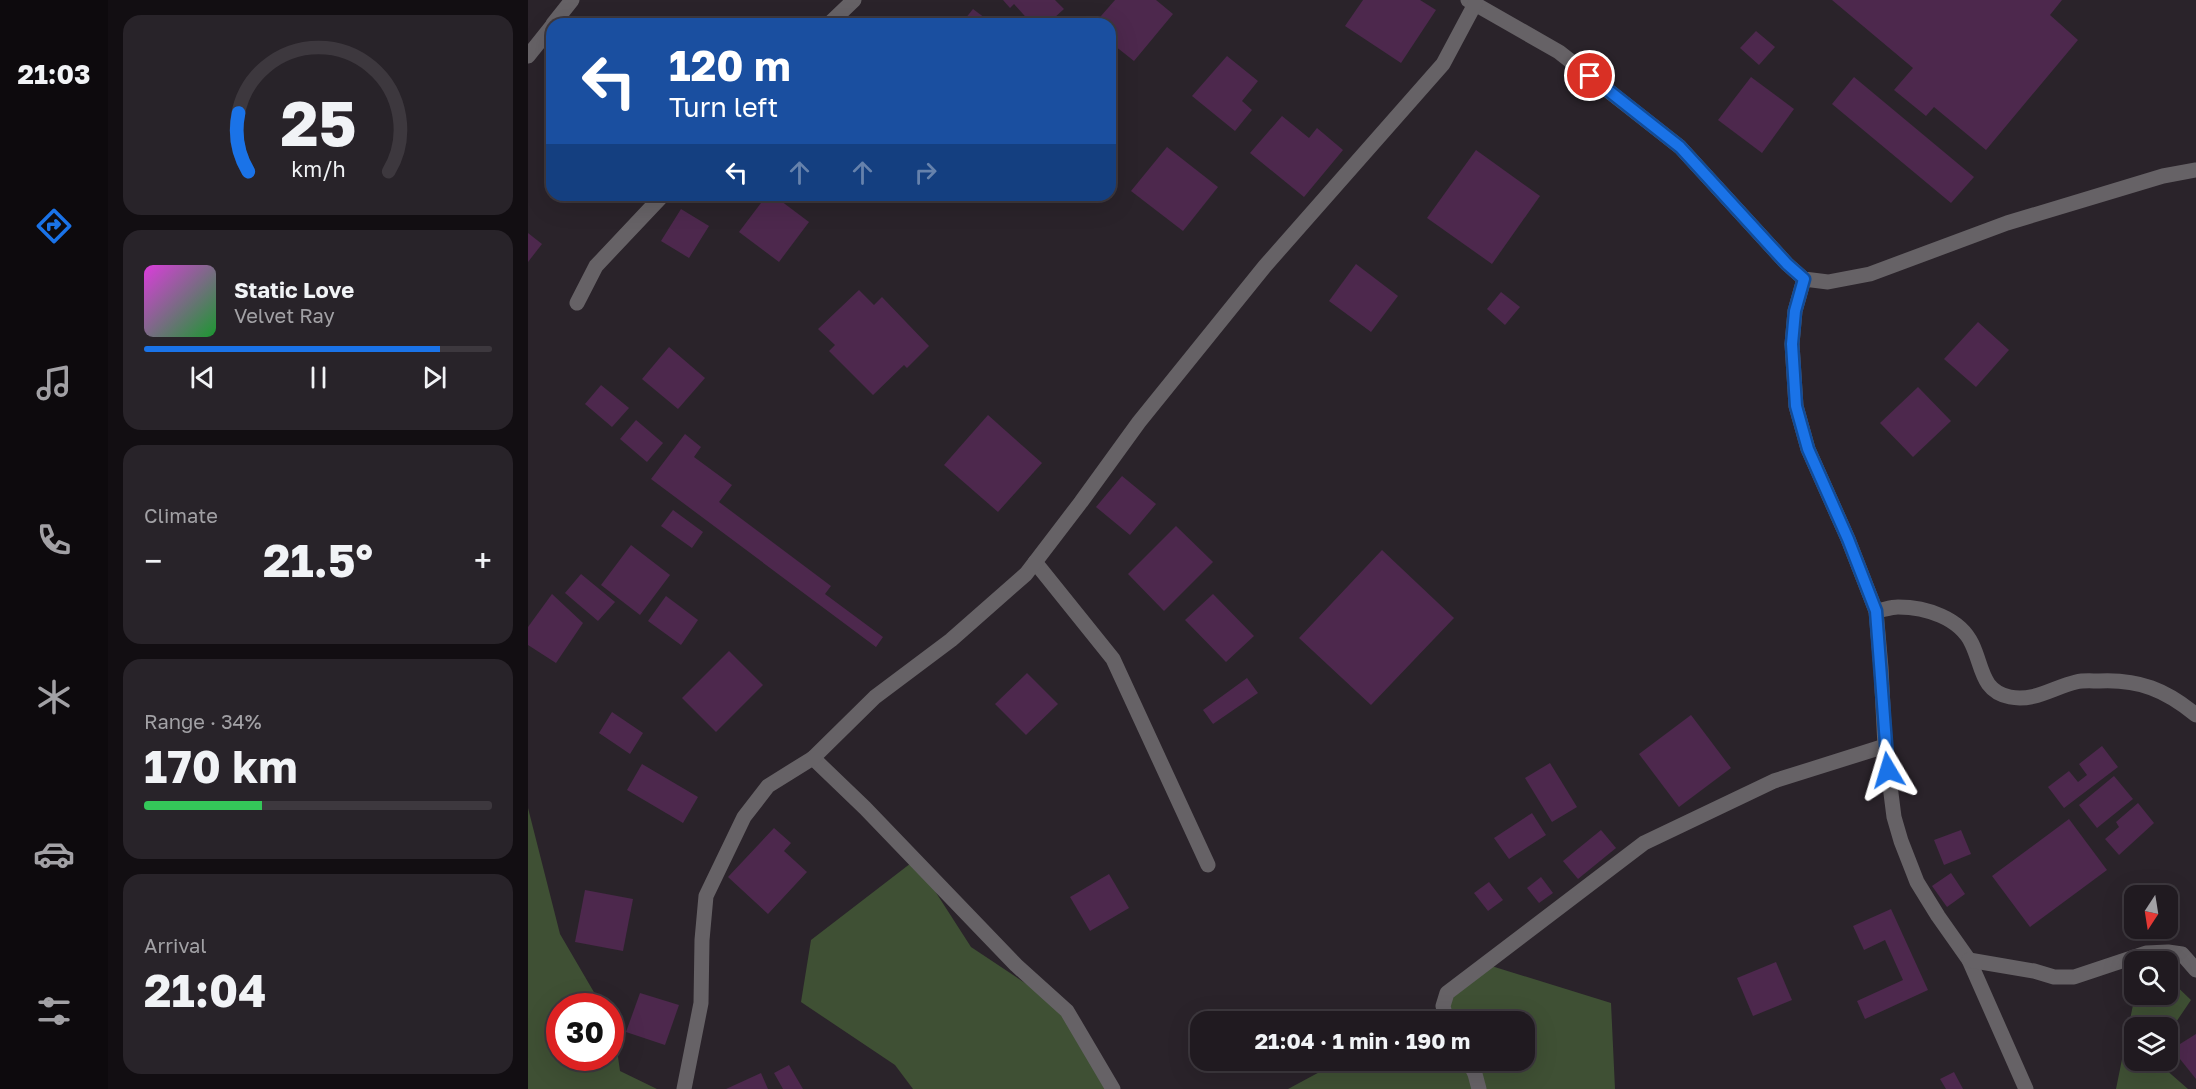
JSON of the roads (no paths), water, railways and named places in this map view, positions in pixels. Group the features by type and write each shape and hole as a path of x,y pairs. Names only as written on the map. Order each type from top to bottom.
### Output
{"street":[{"path":"558,18 572,0"},
{"path":"835,18 854,0"},
{"path":"684,1089 701,1003 702,940 706,896 744,817 768,786 813,758 875,697 951,640 1026,574 1139,422 1265,266 1443,64 1471,2 1558,52 1680,147 1787,264 1804,279 1828,282 1870,274 2007,223 2163,176 2196,170"},
{"path":"528,56 546,34"},
{"path":"577,303 596,266 657,201"},
{"path":"1804,279 1795,311 1792,344 1796,406 1808,449 1848,539 1876,611 1885,746 1894,817 1917,882 1969,960 2026,1089"},
{"path":"1035,562 1113,658 1208,865"},
{"path":"1876,611 1898,607 1931,611 1954,621 1972,642 1983,675 1992,690 2011,697 2045,694 2077,682 2113,680 2152,686 2178,700 2196,715"},
{"path":"1444,1011 1443,1006 1447,993 1644,843 1774,782 1885,746"},
{"path":"813,758 865,808 1016,965 1067,1011 1113,1089"},
{"path":"1969,960 2034,971 2054,977 2074,977 2146,953 2168,952 2182,954 2196,970"},
{"path":"1474,1071 1479,1089"}]}
